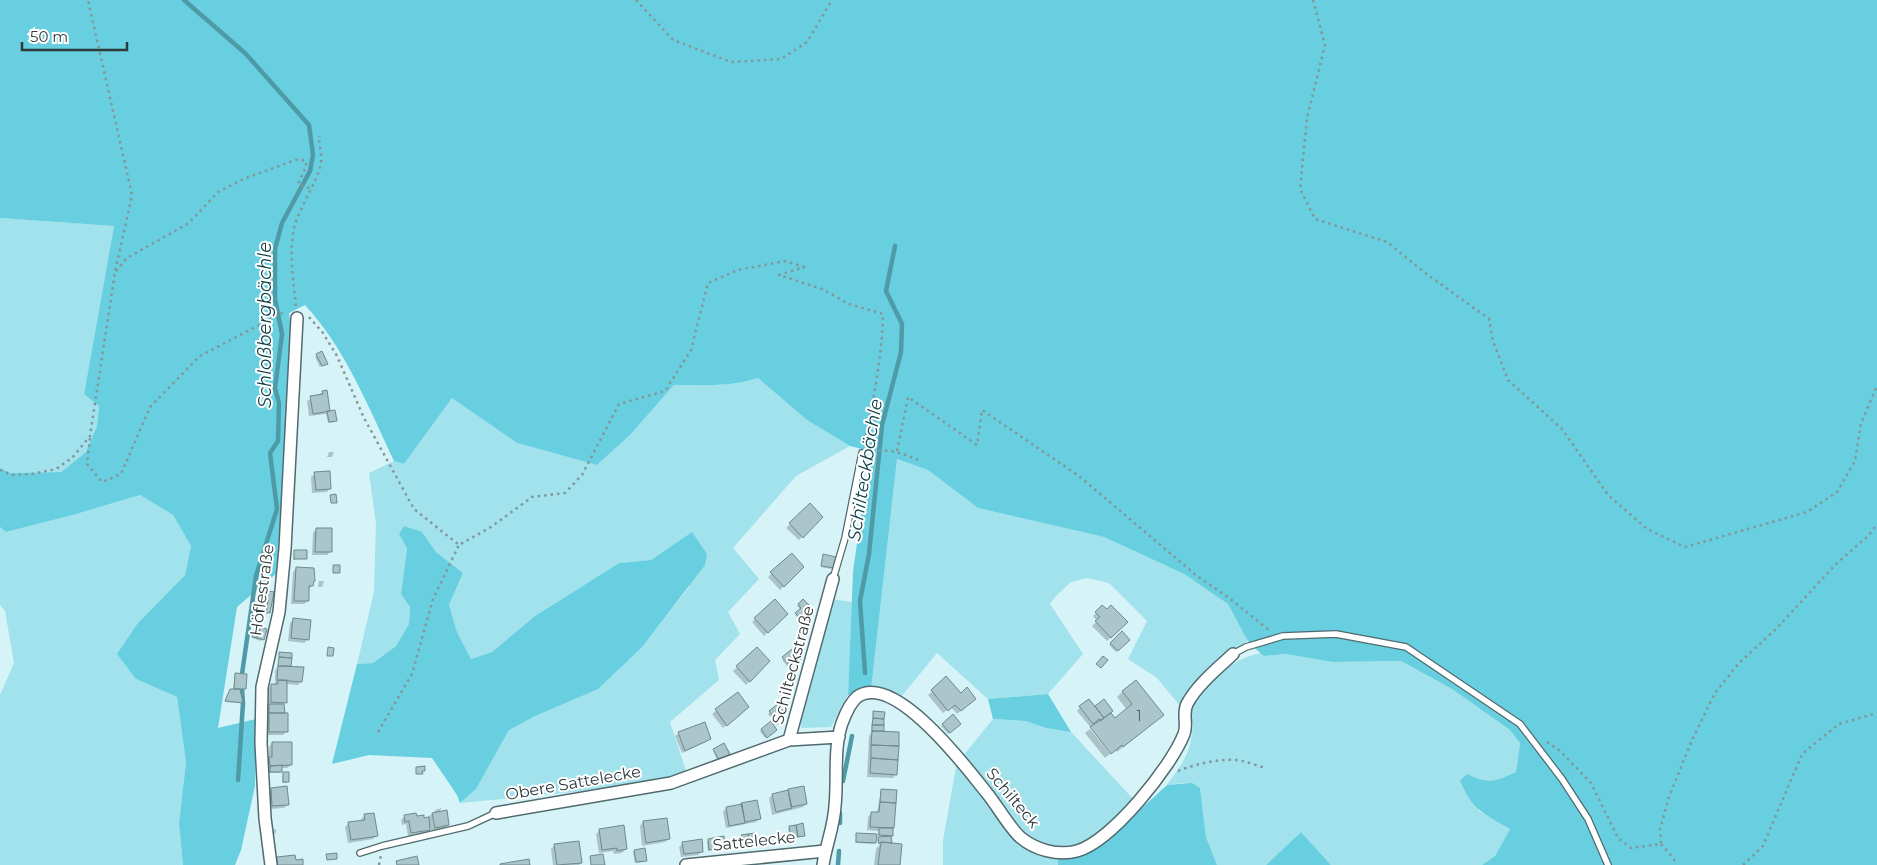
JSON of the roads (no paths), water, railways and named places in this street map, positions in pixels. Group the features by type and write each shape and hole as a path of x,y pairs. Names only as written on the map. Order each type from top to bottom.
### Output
{"street":[{"name":"Höflestraße","path":"271,865 265,818 261,742 262,686 279,612 285,549 297,318"},
{"name":"Schilteckstraße","path":"833,579 789,740 839,737"},
{"name":"Schilteck","path":"839,737 842,723 851,704 858,697 871,693 888,696 907,707 937,732 987,792 1020,837 1040,850 1062,853 1077,851 1093,844 1114,827 1140,800 1175,754 1186,731 1185,709 1187,703 1209,676 1233,654"},
{"path":"823,865 836,806 839,737"},
{"name":"Obere Sattelecke","path":"496,813 671,784 789,740"},
{"name":"Sattelecke","path":"686,865 825,851"}],"lane":[{"name":"Schilteckstraße","path":"833,579 845,538 862,453"},
{"path":"1233,654 1246,647 1283,636 1336,634 1406,647 1520,724 1562,779 1588,819 1608,865"},
{"name":"Obere Sattelecke","path":"360,853 468,826 496,813"}],"waterway":[{"name":"Schloßbergbächle","path":"184,0 245,53 309,125 313,155 310,171 282,223 275,249 275,299 282,334 275,388 279,403 278,441 270,453 277,509 256,576 242,674"},
{"name":"Schilteckbächle","path":"865,673 860,601 869,554 882,425 901,352 902,324 886,291 895,246"},
{"name":"Schloßbergbächle","path":"238,780 243,703 242,689"},
{"name":"Schilteckbächle","path":"843,781 852,736"},
{"name":"Schilteckbächle","path":"840,813 840,823"},
{"name":"Schilteckbächle","path":"838,865 839,851"}]}
